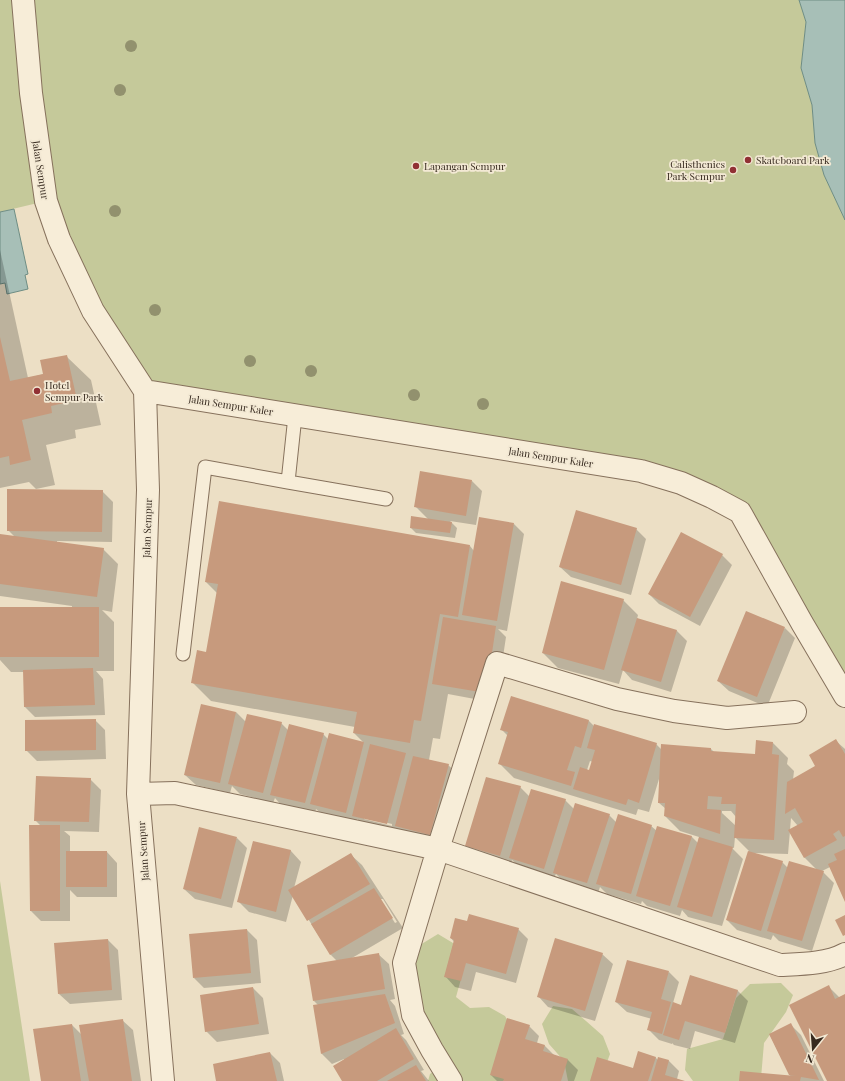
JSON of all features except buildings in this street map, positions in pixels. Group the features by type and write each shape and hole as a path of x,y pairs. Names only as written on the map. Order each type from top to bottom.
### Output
{"street":[{"name":"Jalan Sempur","path":"24,0 31,92 46,201 59,239 93,311 145,391 148,490 138,794 163,1081"},
{"name":"Jalan Sempur Kaler","path":"145,391 641,471 681,483 740,512 845,696"},
{"path":"451,1081 413,1015 404,962 497,663 617,699 674,711 727,718 795,712"},
{"path":"138,794 175,793 438,849 780,965 807,964 839,958 845,954"}],"lane":[{"path":"288,482 295,416"},
{"path":"183,654 205,467 386,499"}],"green space":[{"path":"0,0 799,0 806,22 801,68 812,105 815,143 824,175 845,220 845,693 740,512 692,488 145,391 46,201 0,212"},
{"path":"0,881 30,1081 0,1081"},
{"path":"438,934 453,943 461,979 456,997 470,1008 489,1007 505,1016 514,1032 519,1081 428,1081 430,1074 445,1061 439,1040 427,1023 409,963 420,945"},
{"path":"781,983 793,995 786,1012 764,1043 761,1078 759,1081 693,1081 685,1070 687,1049 723,1039 736,998 750,984"},
{"path":"553,1006 572,1009 603,1036 610,1054 600,1081 568,1081 564,1061 549,1044 542,1024"}],"water":[{"path":"799,0 845,0 845,220 824,175 815,143 812,105 801,68 806,22"},
{"path":"14,209 28,274 25,275 28,289 7,294 5,283 0,284 0,212"}],"place":[{"name":"Skateboard Park","path":"748,160"},
{"name":"Lapangan Sempur","path":"416,166"},
{"name":"Calisthenics Park Sempur","path":"733,170"},
{"name":"Hotel Sempur Park","path":"37,391"}]}
